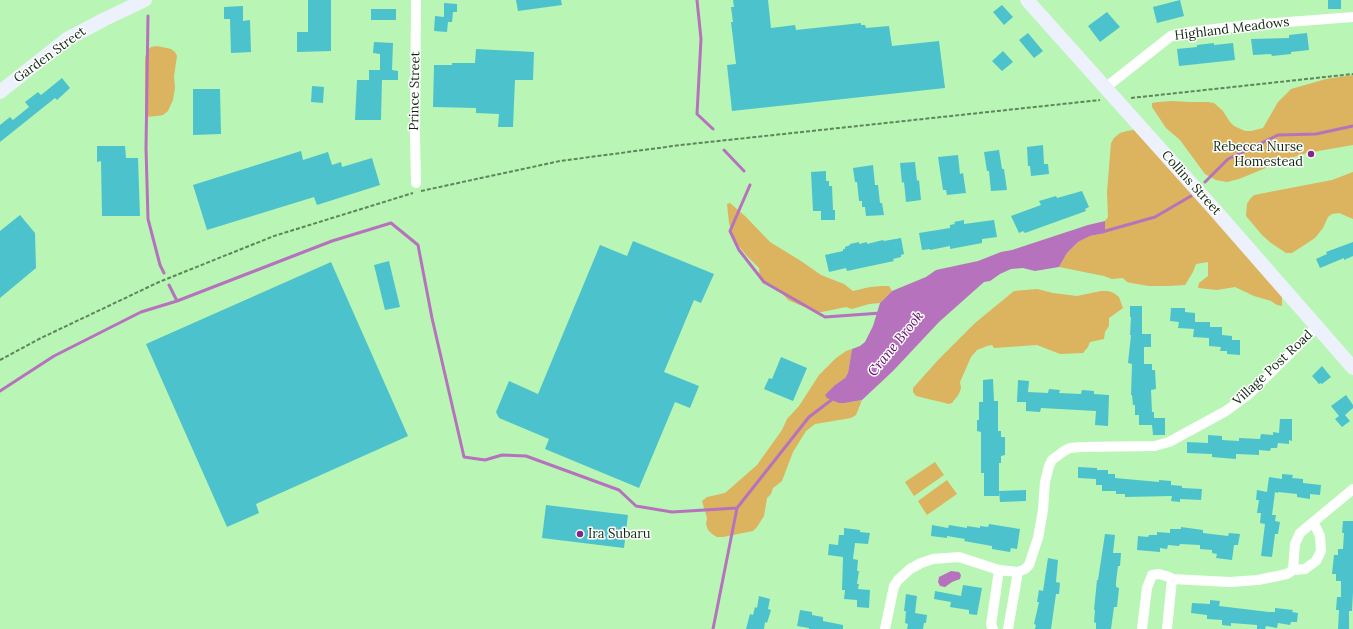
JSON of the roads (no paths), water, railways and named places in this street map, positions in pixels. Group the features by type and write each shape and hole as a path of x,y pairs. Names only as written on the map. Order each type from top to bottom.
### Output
{"main road":[{"name":"Garden Street","path":"0,92 67,39 98,22 145,0"},
{"name":"Collins Street","path":"1027,0 1353,368"}],"street":[{"name":"Prince Street","path":"416,0 416,183"},
{"name":"Highland Meadows","path":"1105,88 1171,36 1189,32 1249,25 1353,17"},
{"name":"Village Post Road","path":"1018,572 1029,565 1032,558 1043,510 1045,482 1049,466 1055,457 1070,448 1155,446 1169,442 1226,411 1249,394 1317,327"},
{"path":"1293,570 1295,544 1300,533 1314,523 1353,488"},
{"path":"1142,629 1147,588 1152,575 1160,574 1172,579 1230,582 1258,580 1287,574 1293,570 1310,566 1316,561 1320,551 1320,536 1314,523"},
{"path":"885,629 894,586 898,580 910,569 921,563 933,559 959,557 999,570 1018,572 1008,629"},
{"path":"993,629 990,625 999,570"},
{"path":"1167,629 1172,579"}],"water":[{"path":"1105,221 1105,233 1090,236 1078,242 1067,253 1059,267 1035,271 1023,268 1011,269 990,281 984,282 939,322 893,371 862,400 839,403 827,398 825,395 845,378 848,373 852,349 865,342 873,326 880,303 892,291 926,277 936,270 978,261 1001,252 1012,250 1088,225"},
{"path":"951,571 959,572 961,575 960,579 945,587 940,586 938,582 939,577"}],"waterway":[{"path":"697,0 701,39 697,114 713,129"},
{"path":"148,16 146,148 148,219 160,265 164,273"},
{"name":"Crane Brook","path":"1205,182 1228,159 1278,135 1316,134 1353,126"},
{"path":"724,150 744,171"},
{"path":"750,185 730,231 739,250 764,282 825,317 881,313"},
{"name":"Crane Brook","path":"1102,232 1155,217 1191,196"},
{"path":"0,391 54,356 141,312 177,301 332,241 391,223 418,245 432,318 464,457 485,460 502,455 526,456 619,490 636,506 672,512 737,508"},
{"path":"169,285 177,301"},
{"name":"Crane Brook","path":"713,629 737,508 809,417 834,398"}],"place":[{"name":"Rebecca Nurse Homestead","path":"1311,154"},
{"name":"Ira Subaru","path":"580,534"}]}
